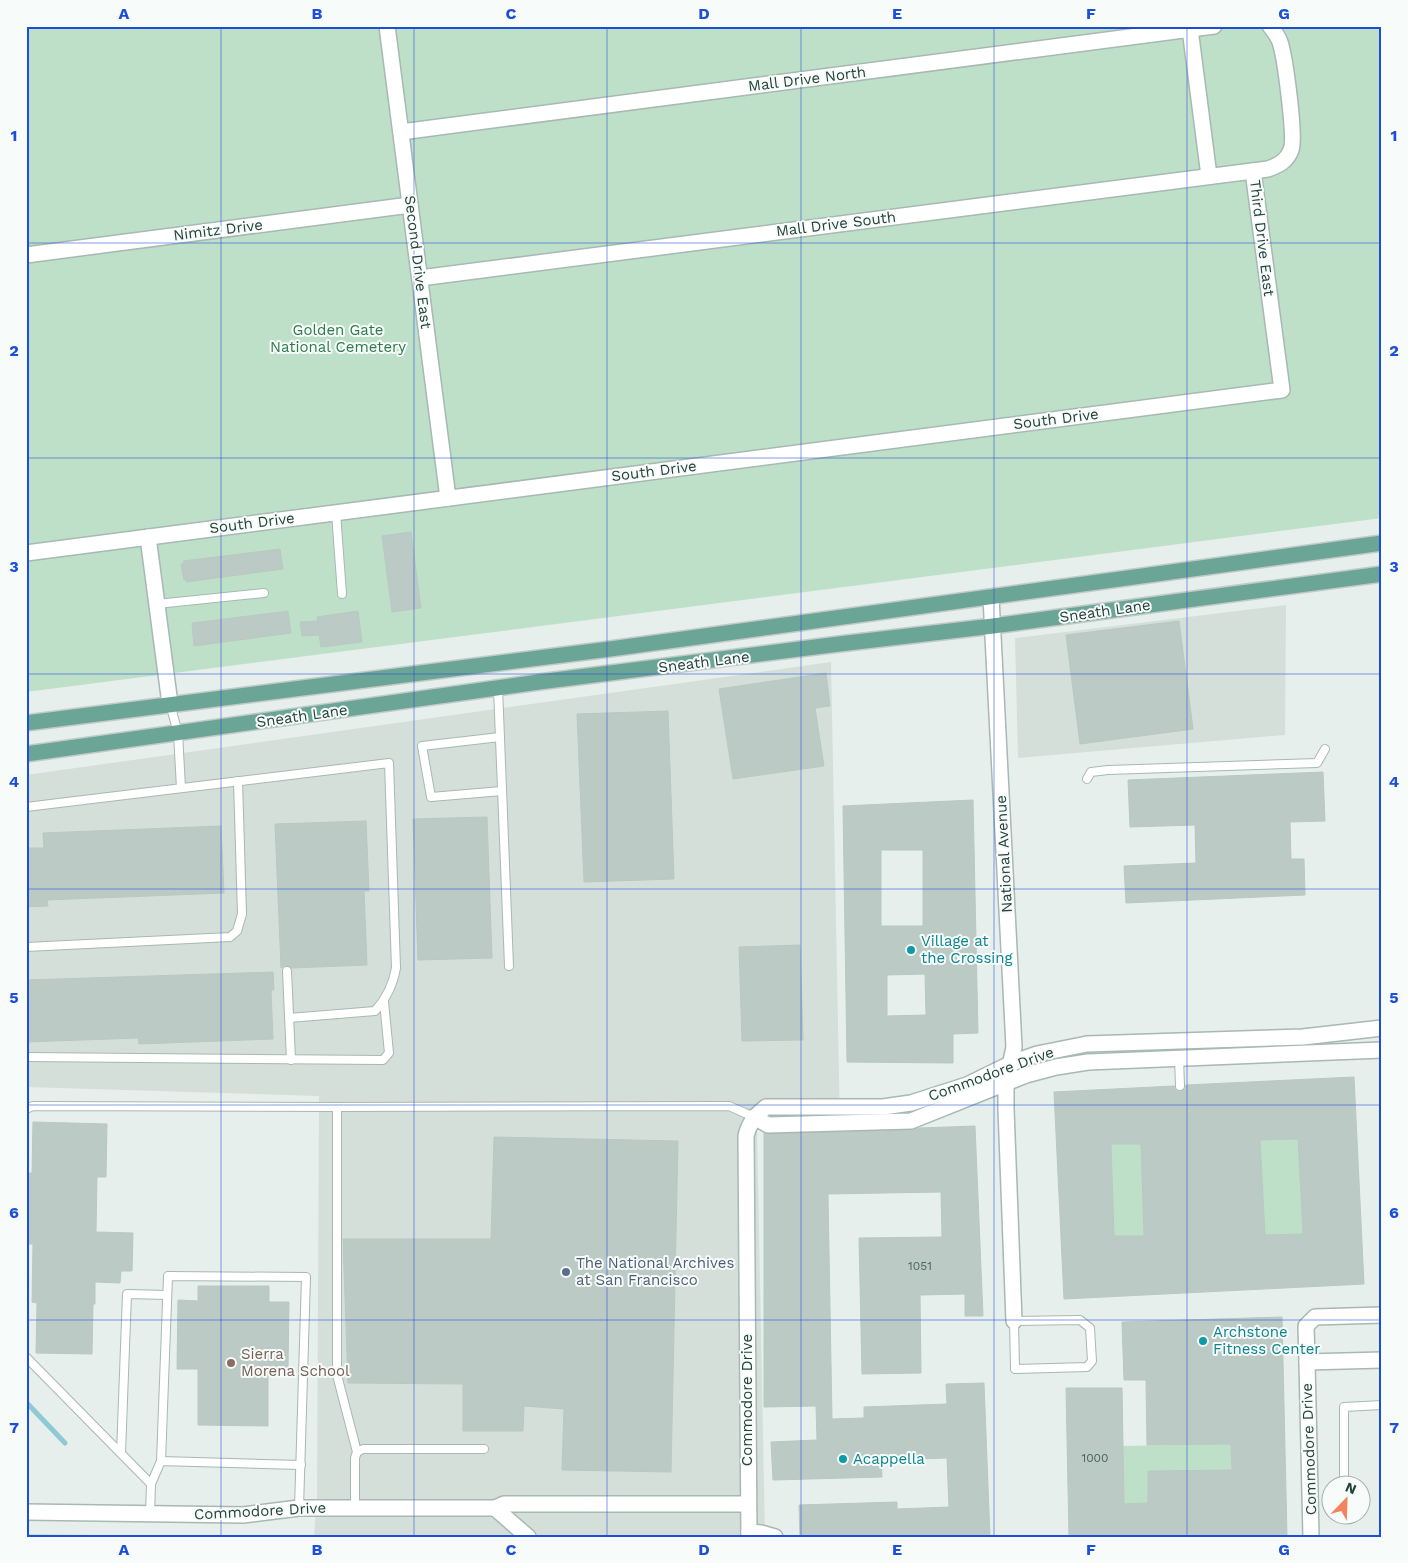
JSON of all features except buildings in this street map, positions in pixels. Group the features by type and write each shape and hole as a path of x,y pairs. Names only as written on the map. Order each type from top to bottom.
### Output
{"main road":[{"name":"Sneath Lane","path":"26,723 610,649 1382,543"},
{"name":"Sneath Lane","path":"26,754 498,688 992,626 1382,574"}],"street":[{"name":"Second Drive East","path":"387,26 448,498"},
{"name":"Mall Drive North","path":"401,132 1214,26"},
{"name":"Third Drive East","path":"1270,26 1276,33 1282,48 1294,141 1288,156 1282,162 1268,169 1253,171 1282,390"},
{"path":"1190,29 1209,176"},
{"name":"Mall Drive South","path":"420,278 1253,171"},
{"name":"Nimitz Drive","path":"26,255 410,205"},
{"name":"South Drive","path":"26,553 1282,390"},
{"path":"148,537 170,704"},
{"name":"National Avenue","path":"991,597 1014,1047 1012,1064 1006,1084 1014,1321"},
{"path":"1381,1028 1382,1055"},
{"name":"Commodore Drive","path":"775,1537 761,1533 749,1534 746,1136 749,1125 754,1117 766,1107 883,1106 912,1103 967,1084 1037,1054 1087,1044 1303,1037 1381,1028"},
{"path":"1178,1041 1179,1058"},
{"name":"Commodore Drive","path":"754,1117 768,1124 912,1121 1026,1075 1056,1067 1088,1062 1382,1050"},
{"name":"Commodore Drive","path":"1311,1537 1306,1326 1315,1317 1382,1315"},
{"path":"1306,1362 1382,1360"},
{"name":"Commodore Drive","path":"26,1512 243,1515 299,1508 495,1508 504,1504 748,1504"},
{"path":"495,1508 528,1537"}],"lane":[{"path":"336,513 342,594"},
{"path":"157,604 264,593"},
{"path":"498,688 509,966"},
{"path":"170,704 178,734 181,788"},
{"path":"500,737 422,746 430,797 502,791"},
{"path":"1087,779 1091,772 1108,770 1317,763 1325,749"},
{"path":"26,807 389,764 396,968 394,980 384,1002 375,1012 289,1018"},
{"path":"26,947 230,937 237,931 242,914 238,781"},
{"path":"287,971 291,1060"},
{"path":"26,1057 383,1060 388,1053 384,1002"},
{"path":"1179,1058 1180,1086"},
{"path":"26,1109 33,1106 729,1106 754,1117"},
{"path":"337,1107 337,1375 358,1452"},
{"path":"150,1514 151,1484 161,1461 168,1276 306,1277 299,1508"},
{"path":"121,1453 127,1294 167,1295"},
{"name":"National Avenue","path":"1080,1320 1090,1328 1092,1361 1087,1367 1015,1369 1014,1321 1080,1320"},
{"path":"26,1357 151,1484"},
{"path":"1344,1476 1344,1407 1382,1405"},
{"path":"354,1507 355,1458 358,1452 363,1449 484,1449"},
{"path":"161,1461 301,1465"}],"shaded area":[{"path":"1286,605 1285,735 1018,758 1015,638"},
{"path":"831,662 840,1128 757,1126 765,1537 314,1537 317,1497 319,1096 26,1087 26,775"}],"green space":[{"name":"Golden Gate National Cemetery","path":"26,26 1382,26 1382,518 26,692"},
{"path":"1298,1139 1303,1234 1265,1235 1260,1140"},
{"path":"1111,1144 1141,1144 1144,1236 1114,1236"},
{"path":"1231,1444 1233,1500 1210,1500 1209,1470 1148,1471 1148,1503 1124,1504 1123,1446"},
{"path":"26,1534 166,1536 166,1537 26,1537"}],"waterway":[{"path":"26,1402 65,1443"}],"place":[{"name":"Village at the Crossing","path":"911,950"},
{"name":"The National Archives at San Francisco","path":"566,1272"},
{"name":"Archstone Fitness Center","path":"1203,1341"},
{"name":"Sierra Morena School","path":"231,1363"},
{"name":"Acappella","path":"843,1459"}]}
